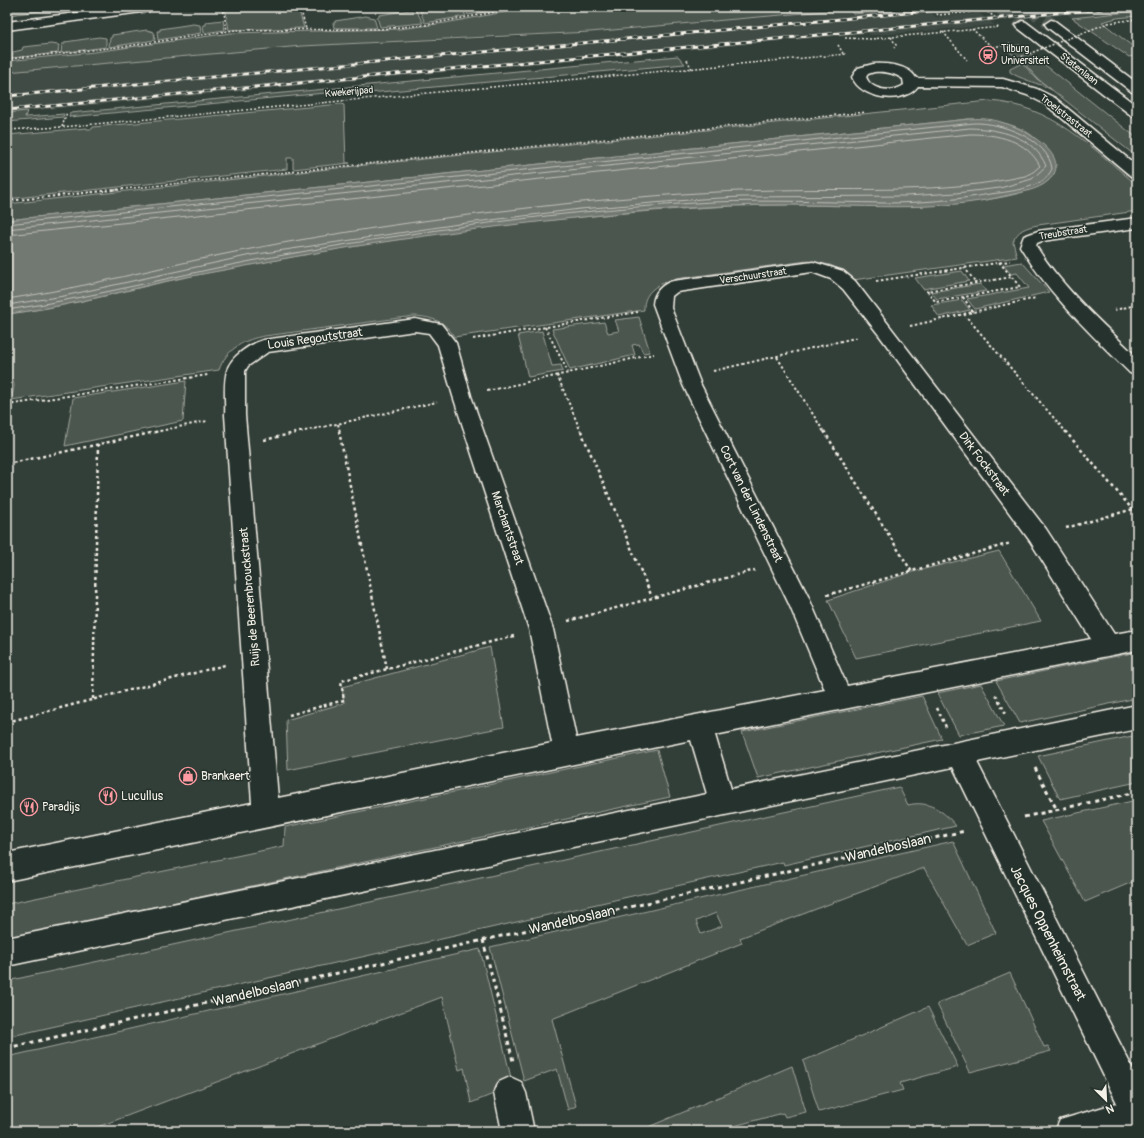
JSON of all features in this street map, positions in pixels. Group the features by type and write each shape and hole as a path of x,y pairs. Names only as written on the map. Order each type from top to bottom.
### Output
{"street":[{"path":"7,26 74,12 149,7"},
{"name":"Statenlaan","path":"1050,24 1137,89"},
{"name":"Statenlaan","path":"1022,25 1137,113"},
{"name":"Troelstrastraat","path":"911,82 996,82 1024,88 1050,102 1137,174"},
{"name":"Treubstraat","path":"1137,223 1038,236 1030,240 1028,246 1046,274 1137,368"},
{"name":"Verschuurstraat","path":"662,308 661,301 665,292 673,287 814,267 837,275 850,287"},
{"name":"Dirk Fockstraat","path":"850,287 1038,536 1108,645"},
{"name":"Cort van der Lindenstraat","path":"662,308 692,385 800,603 841,699"},
{"name":"Marchantstraat","path":"415,325 435,328 447,343 462,396 540,629 567,754"},
{"name":"Louis Regoutstraat","path":"236,376 242,361 263,346 415,325"},
{"name":"Ruijs de Beerenbrouckstraat","path":"236,376 235,415 266,814"},
{"path":"7,867 1137,640"},
{"path":"7,952 1137,717"},
{"path":"700,727 723,804"},
{"name":"Jacques Oppenheimstraat","path":"960,755 993,825 1137,1110"},
{"path":"510,1093 518,1131"},
{"path":"1071,1131 1137,1114"}],"path":[{"path":"223,7 227,32"},
{"path":"300,7 306,30"},
{"path":"7,60 128,46 227,32 380,29 425,25 522,7"},
{"path":"857,7 873,7"},
{"path":"932,7 938,15 972,12"},
{"path":"1018,58 1108,24 1137,19"},
{"path":"845,38 871,38 1007,26"},
{"path":"972,29 992,47 1014,44"},
{"path":"942,32 970,64"},
{"path":"838,45 844,55"},
{"name":"Kwekerijpad","path":"7,130 62,127 692,69 687,60"},
{"path":"7,201 873,111"},
{"path":"62,127 67,112"},
{"path":"850,287 964,267 1034,257"},
{"path":"999,262 1012,277 1020,287 936,302 927,291 1012,277"},
{"path":"964,267 976,283"},
{"path":"963,297 973,312"},
{"path":"447,343 662,308"},
{"path":"964,314 1132,510"},
{"path":"545,327 568,372"},
{"path":"777,357 912,572"},
{"path":"557,375 652,597"},
{"path":"7,405 236,376"},
{"path":"7,464 235,415"},
{"path":"338,424 387,669"},
{"path":"93,699 98,444"},
{"path":"800,603 1137,508"},
{"path":"7,722 254,658"},
{"path":"924,683 960,755"},
{"name":"Wandelboslaan","path":"7,1048 1137,792"},
{"path":"483,940 519,1085 510,1093"}],"shaded area":[{"path":"225,7 298,7 304,28 229,30"},
{"path":"434,7 461,7 466,16 425,23 420,11 423,11 422,9"},
{"path":"464,7 507,7 508,8 468,15"},
{"path":"532,7 855,7 858,9 885,7 926,7 853,14 849,9 590,32 302,46 7,72 7,61 94,52 231,33 399,29 445,23"},
{"path":"926,7 936,17 979,13 995,25 877,35 870,35 869,33 7,113 7,72 302,46 498,38 590,32 849,9 853,14"},
{"path":"1057,7 1137,7 1137,11 1072,18"},
{"path":"9,8 66,8 8,15"},
{"path":"410,10 417,12 423,23 380,27 377,17 379,17 379,15"},
{"path":"1137,11 1137,16 1117,18 1102,22 1137,50 1137,58 1134,56 1129,57 1072,18"},
{"path":"366,16 374,18 377,28 334,28 333,23 335,23 335,21"},
{"path":"223,20 225,30 204,33 203,25 206,25 206,22"},
{"path":"193,24 200,25 201,33 158,40 157,31 160,31 160,29"},
{"path":"147,30 154,32 155,40 109,47 110,38 112,35"},
{"path":"99,37 106,38 106,47 61,53 62,44 65,44 65,42"},
{"path":"51,44 59,45 58,53 12,58 13,52 22,50 23,47"},
{"path":"1020,45 1137,138 1137,157 1038,79 1023,62 1003,47"},
{"path":"678,56 685,64 369,93 368,89 69,117 70,113"},
{"path":"1022,63 1037,79 1052,90 1010,72 1010,69"},
{"path":"989,101 1012,104 1032,110 1051,119 1087,143 1137,185 1137,211 1026,228 1017,235 1013,242 1017,257 853,280 843,271 830,265 807,261 675,279 663,283 649,293 644,303 644,310 454,337 447,327 437,321 426,317 414,316 265,336 258,337 237,346 226,356 219,370 11,400 14,383 13,380 7,375 7,314 65,305 206,273 372,243 492,227 612,214 732,206 883,206 929,205 973,201 1011,195 1040,185 1055,170 1042,146 1029,133 1004,123 969,119 7,220 7,204 346,167"},
{"path":"341,104 344,105 346,163 350,163 293,169 293,158 287,158 287,169 7,199 7,135 87,128 92,129 93,127"},
{"path":"27,111 25,117 64,114 63,117 7,122 7,113"},
{"path":"1022,262 1049,292 975,309 967,299 1029,288 1017,273 1011,274 1003,265"},
{"path":"962,271 969,281 923,289 915,278"},
{"path":"980,284 986,291 937,299 931,292"},
{"path":"962,300 970,310 939,317 931,305"},
{"path":"639,317 650,352 643,353 639,344 632,345 635,355 570,370 552,329 604,322 608,333 619,331 615,320"},
{"path":"542,331 552,366 561,365 563,371 528,377 518,335"},
{"path":"186,381 183,421 65,446 73,398"},
{"path":"999,551 1041,621 856,658 828,600 912,572"},
{"path":"490,647 504,727 288,770 286,720 344,703 342,687"},
{"path":"1137,652 1137,698 1020,723 996,681"},
{"path":"981,684 1004,726 959,735 937,693"},
{"path":"922,696 942,739 758,778 742,732"},
{"path":"1137,735 1137,782 1060,799 1038,756"},
{"path":"657,750 670,797 7,938 7,904 284,846 285,827"},
{"path":"899,787 908,805 929,805 946,815 956,826 784,865 783,862 7,1037 7,981"},
{"path":"1137,800 1137,880 1085,902 1041,821"},
{"path":"953,841 996,933 967,945 924,868 740,938 742,943 552,1019 576,1106 568,1110 557,1069 524,1081 490,947","holes":["716,913 722,926 701,934 696,921"]},
{"path":"480,949 513,1086 471,1103 464,1068 459,1070 442,997 87,1131 7,1131 7,1057"},
{"path":"1010,973 1044,1047 1048,1046 1051,1051 970,1072 937,1004"},
{"path":"928,1007 958,1067 900,1083 903,1090 819,1112 803,1061"},
{"path":"792,1066 806,1112 785,1117 783,1113 734,1126 735,1131 639,1131"}],"water":[{"path":"969,119 987,119 1000,122 1034,137 1051,153 1056,163 1055,172 1048,181 1040,187 981,201 953,204 895,207 757,205 691,208 624,213 470,230 338,249 169,280 64,305 7,314 7,220"}],"tunnel":[{"path":"1000,7 1022,25"},
{"path":"1028,7 1051,24"}],"railway":[{"path":"7,96 971,7"},
{"path":"7,110 1121,7"}],"place":[{"name":"Tilburg Universiteit","path":"988,55"},
{"name":"Brankaert","path":"188,776"},
{"name":"Lucullus","path":"108,796"},
{"name":"Paradijs","path":"29,807"}]}
